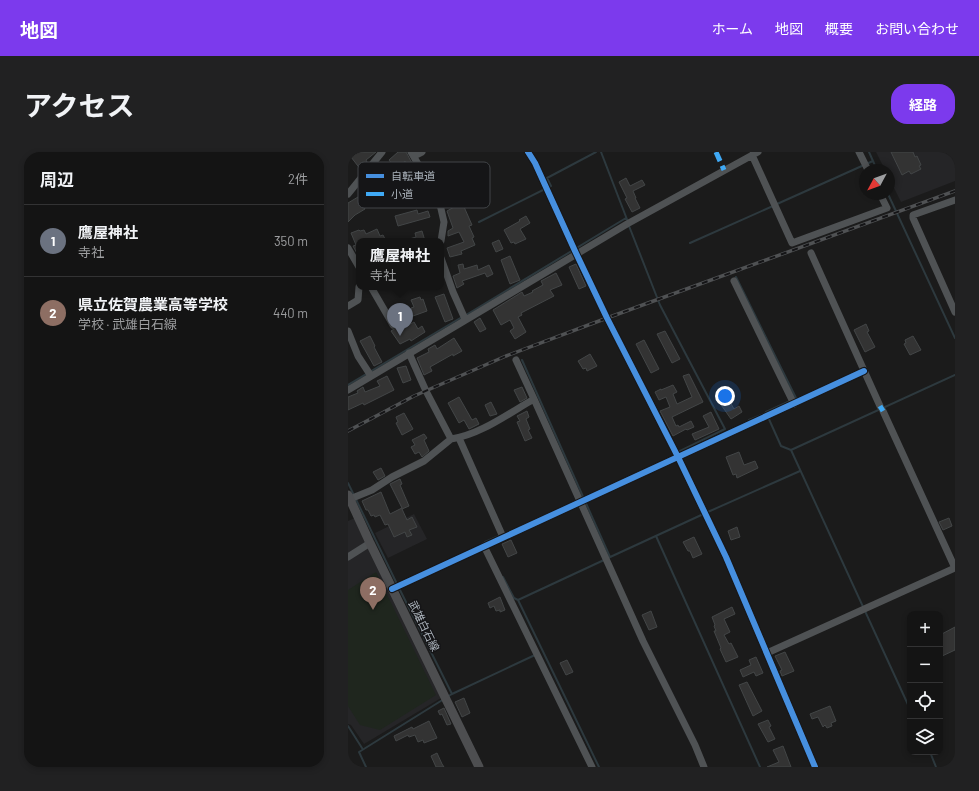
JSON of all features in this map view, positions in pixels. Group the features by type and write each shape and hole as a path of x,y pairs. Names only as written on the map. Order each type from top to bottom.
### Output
{"main road":[{"name":"武雄白石線","path":"352,497 370,543 396,587 479,767"}],"street":[{"path":"374,162 382,152"},
{"path":"413,154 422,152"},
{"path":"528,152 535,163 575,251 641,386 678,457 726,557 815,767"},
{"path":"859,152 865,164"},
{"path":"348,390 370,374 409,353 464,317 575,251 755,154 792,243 887,208 883,200"},
{"path":"348,194 358,182"},
{"path":"955,200 913,215 955,312"},
{"path":"440,208 444,222 441,238"},
{"path":"348,248 356,262"},
{"path":"767,653 955,568 811,253"},
{"path":"444,267 464,317"},
{"path":"734,281 793,401"},
{"path":"348,306 358,300 359,290"},
{"path":"373,290 393,325"},
{"path":"348,331 358,356 370,374"},
{"path":"409,353 426,391 455,439 502,535"},
{"path":"516,360 583,501 606,559 643,641 695,745 704,767"},
{"path":"396,587 486,545 502,535 583,501 768,416 793,401 864,370"},
{"path":"352,497 372,490 392,477 424,461 455,439 486,426 534,399"},
{"path":"348,557 370,543"},
{"path":"486,545 537,655 592,767"}],"shaded area":[{"path":"876,152 955,152 955,181 901,202 895,190 895,164 882,164"},
{"path":"414,514 427,539 388,558 375,533"},
{"path":"355,518 441,698 364,744 351,725 348,724 348,521"},
{"path":"376,572 436,695 380,730 360,725 348,706 348,590"}],"building":[{"path":"359,152 376,152 366,160 367,162 358,162 358,166 351,157"},
{"path":"398,152 406,152 411,162 391,162 389,160"},
{"path":"891,152 913,152 915,157 917,156 921,169 911,174 909,171 902,175"},
{"path":"626,178 630,186 642,180 645,185 633,191 640,208 632,212 625,199 627,198 619,182"},
{"path":"358,197 358,208 365,209 355,215 348,222 348,203"},
{"path":"452,208 465,208 472,225 469,226 474,237 472,238 475,245 461,251 462,254 450,257 447,248 464,242 459,232 448,236 448,231 453,228 447,211"},
{"path":"417,210 418,214 428,211 430,217 398,226 395,216"},
{"path":"526,216 530,223 520,229 526,239 515,244 514,242 511,243 504,230"},
{"path":"377,229 380,236 383,235 384,238 356,238 356,245 351,233 364,230 366,234"},
{"path":"422,231 424,238 413,238 416,237 415,233"},
{"path":"499,240 503,249 496,252 492,243"},
{"path":"510,256 520,280 510,284 501,260"},
{"path":"463,264 464,269 477,265 478,270 489,265 493,274 487,277 485,273 462,281 464,284 457,288 453,276 460,273 458,265"},
{"path":"576,264 586,286 579,289 569,267"},
{"path":"556,273 562,285 550,290 554,296 521,313 522,315 518,317 526,332 515,339 510,331 514,328 510,320 501,325 493,310 522,292 524,296 533,292 532,291 543,285 541,281"},
{"path":"444,294 453,319 445,322 435,297"},
{"path":"420,297 421,300 423,299 427,311 413,316 411,308 414,307 411,300"},
{"path":"480,318 486,329 480,332 474,322"},
{"path":"414,322 418,329 422,326 425,332 411,341 410,339 400,344 391,331 399,326 400,330"},
{"path":"866,324 869,331 867,332 875,347 865,352 854,330"},
{"path":"665,331 680,359 672,363 657,334"},
{"path":"370,336 382,362 374,366 360,341"},
{"path":"913,336 921,350 910,355 904,344 906,343 905,340"},
{"path":"454,338 462,351 453,356 453,354 430,367 432,371 424,375 417,358 429,352 428,349 435,345 437,349"},
{"path":"644,340 659,369 651,373 636,344"},
{"path":"590,354 597,366 587,371 586,368 583,369 578,361"},
{"path":"406,366 411,380 403,383 397,368"},
{"path":"689,374 703,402 672,417 676,426 678,425 679,427 691,421 694,427 687,430 686,429 673,436 660,411 670,407 666,397 659,400 655,392 673,385 677,392 673,394 677,404 692,397 683,376"},
{"path":"387,376 394,390 364,405 363,403 348,410 348,397 358,393 357,391 363,387 365,392 380,386 377,381"},
{"path":"522,387 527,398 520,402 514,390"},
{"path":"723,396 728,403 730,402 734,409 739,406 742,412 731,419 717,399"},
{"path":"459,397 472,420 476,418 479,424 469,429 464,420 459,423 448,403"},
{"path":"491,402 497,414 490,416 485,405"},
{"path":"527,411 529,417 526,419 530,429 528,430 532,438 525,441 517,422 520,421 517,416"},
{"path":"711,412 719,429 695,440 692,434 709,427 703,416"},
{"path":"404,413 413,429 402,435 396,423 398,422 396,417"},
{"path":"424,434 427,438 424,440 429,451 422,457 419,452 415,454 411,447 415,445 412,440"},
{"path":"739,452 744,465 755,461 758,468 737,478 736,474 733,475 726,457"},
{"path":"381,468 385,476 378,480 373,472"},
{"path":"400,479 402,484 400,485 409,506 402,509 407,520 412,517 417,527 409,530 412,535 407,537 405,532 394,537 388,524 385,525 380,515 375,517 374,515 371,516 368,510 366,510 362,501 381,492 390,514 402,508 390,484"},
{"path":"949,518 952,526 943,530 939,522"},
{"path":"737,527 740,537 731,540 728,531"},
{"path":"694,537 702,554 693,558 683,542"},
{"path":"511,540 517,553 508,557 502,544"},
{"path":"500,597 505,610 500,612 500,610 496,611 494,606 490,608 488,603"},
{"path":"732,607 735,614 724,619 730,632 724,635 729,644 731,643 738,657 726,662 714,631 716,631 712,617"},
{"path":"651,611 657,627 649,630 642,615"},
{"path":"955,627 955,650 943,656 943,647 943,633"},
{"path":"785,652 794,671 782,676 780,671 782,670 775,656"},
{"path":"756,657 763,673 756,676 754,672 743,677 740,670 751,665 749,660"},
{"path":"567,660 573,672 566,675 560,663"},
{"path":"747,682 762,711 753,716 739,685"},
{"path":"464,698 470,713 462,717 455,702"},
{"path":"830,706 836,721 831,723 832,726 827,728 825,725 823,727 818,717 812,719 810,714"},
{"path":"444,708 451,724 447,725 442,714 440,715 438,711"},
{"path":"768,720 771,726 769,727 775,739 768,742 758,724"},
{"path":"429,721 437,738 424,743 423,740 418,742 415,735 409,737 408,735 396,741 394,736"},
{"path":"783,746 791,767 767,767 779,762 773,750"},
{"path":"437,753 444,767 436,767 431,756"}],"waterway":[{"path":"479,222 551,186 547,178 596,152"},
{"path":"601,152 628,222"},
{"path":"869,152 874,164"},
{"path":"777,204 873,161"},
{"path":"891,200 955,338"},
{"path":"690,243 773,206"},
{"path":"466,315 626,218"},
{"path":"629,226 660,305 725,429 678,452"},
{"path":"736,277 796,398 794,399"},
{"path":"348,385 462,317"},
{"path":"522,360 610,557"},
{"path":"907,702 791,450 955,375"},
{"path":"766,412 790,401"},
{"path":"749,420 766,413"},
{"path":"768,417 781,446 791,450"},
{"path":"608,558 800,471"},
{"path":"348,483 397,584"},
{"path":"487,544 485,542 501,535"},
{"path":"656,536 760,767"},
{"path":"599,767 518,600 604,560"},
{"path":"503,577 514,598 518,600"},
{"path":"399,588 452,694 447,697"},
{"path":"452,694 535,655"},
{"path":"366,767 359,752 444,699"},
{"path":"348,726 362,748"},
{"path":"931,755 936,767"}],"railway":[{"path":"348,431 414,396 506,356 955,191"}],"marked path":[{"path":"716,152 724,170"},
{"path":"880,406 883,411"}],"cycle path":[{"path":"528,152 535,163 607,318 678,457 726,557 815,767"},
{"path":"392,589 864,371"}],"place":[{"name":"鷹屋神社","path":"400,336"},
{"name":"県立佐賀農業高等学校","path":"373,610"}]}
